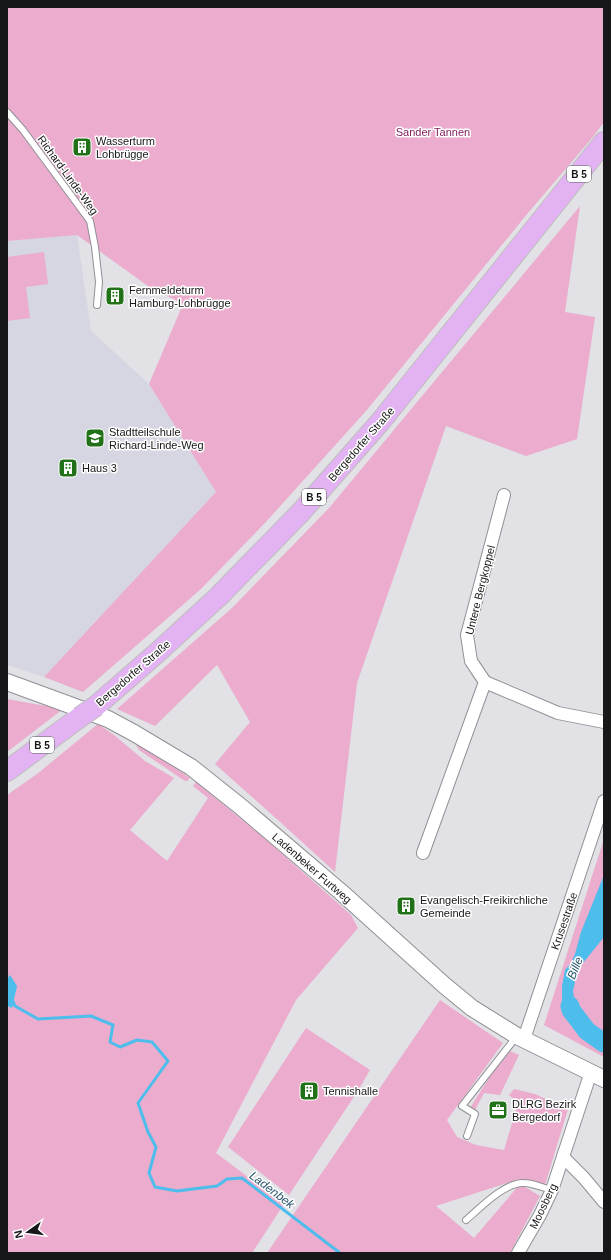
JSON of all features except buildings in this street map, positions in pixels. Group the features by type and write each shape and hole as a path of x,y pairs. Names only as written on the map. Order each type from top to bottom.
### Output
{"main road":[{"name":"Bergedorfer Straße","path":"7,771 158,652 213,602 301,512 381,421 604,142"}],"street":[{"name":"Untere Bergkoppel","path":"485,682 471,661 467,635 504,495"},
{"name":"Ladenbeker Furtweg","path":"7,682 108,719 191,767 240,806 341,892 444,985 472,1008 522,1038 597,1075"},
{"path":"423,853 485,682 558,713 604,722"},
{"name":"Krusestraße","path":"522,1038 526,1033 604,801"},
{"name":"Moosberg","path":"518,1253 540,1215 552,1190 562,1157 597,1075"},
{"path":"562,1157 584,1178 604,1202"}],"lane":[{"name":"Richard-Linde-Weg","path":"7,112 90,221 99,282 97,305"},
{"path":"467,1136 475,1114 462,1106 522,1038"},
{"path":"466,1220 504,1189 515,1184 524,1183 552,1190"}],"shaded area":[{"name":"Stadtteilschule Richard-Linde-Weg","path":"77,235 91,331 149,384 216,492 44,677 7,665 7,241"}],"green space":[{"name":"Sander Tannen","path":"7,7 604,7 604,122 593,137 528,213 366,411 264,524 201,589 83,692 44,677 216,492 149,384 183,304 148,286 77,235 7,241"},
{"path":"580,206 565,312 595,317 577,439 526,456 446,426 357,683 335,872 215,764 250,722 217,665 155,726 117,709 232,608 329,508"},
{"path":"44,252 48,284 26,287 30,318 7,321 7,257"},
{"path":"7,699 63,709 7,752"},
{"path":"98,724 114,735 145,761 174,778 130,830 167,861 208,798 193,786 196,782 263,837 351,915 358,928 296,1000 216,1153 284,1204 252,1253 7,1253 7,1006 12,1008 10,976 7,979 7,795 37,774"},
{"path":"135,743 190,778 185,781 139,750"},
{"path":"604,839 604,1057 544,1025"},
{"path":"440,1000 503,1043 447,1120 457,1137 476,1145 504,1150 518,1103 509,1095 514,1089 535,1094 568,1109 545,1185 519,1179 436,1206 474,1238 520,1184 540,1196 510,1253 267,1253"},
{"path":"306,1028 370,1070 289,1195 228,1147"},
{"path":"510,1051 519,1055 500,1095 484,1093 475,1110 470,1108 489,1078"}],"water":[{"path":"604,875 604,937 583,963 577,973 573,991 575,1004 588,1025 578,1030 570,1019 562,1002 562,986 565,970 571,963 575,954 581,932"},
{"path":"10,975 17,986 12,1008 7,1006 7,979"}],"waterway":[{"name":"Ladenbek","path":"12,999 15,1006 38,1019 91,1016 113,1025 110,1042 120,1047 137,1040 152,1042 168,1061 138,1103 148,1132 156,1147 149,1173 155,1187 177,1191 217,1186 227,1179 242,1178 340,1253"},
{"name":"Bille","path":"570,1006 571,1010 587,1031 604,1043"}],"place":[{"name":"Wasserturm Lohbrügge","path":"82,147"},
{"name":"Fernmeldeturm Hamburg-Lohbrügge","path":"115,296"},
{"name":"Stadtteilschule Richard-Linde-Weg","path":"95,438"},
{"name":"Haus 3","path":"68,468"},
{"name":"Evangelisch-Freikirchliche Gemeinde","path":"406,906"},
{"name":"Tennishalle","path":"309,1091"},
{"name":"DLRG Bezirk Bergedorf","path":"498,1110"}]}
